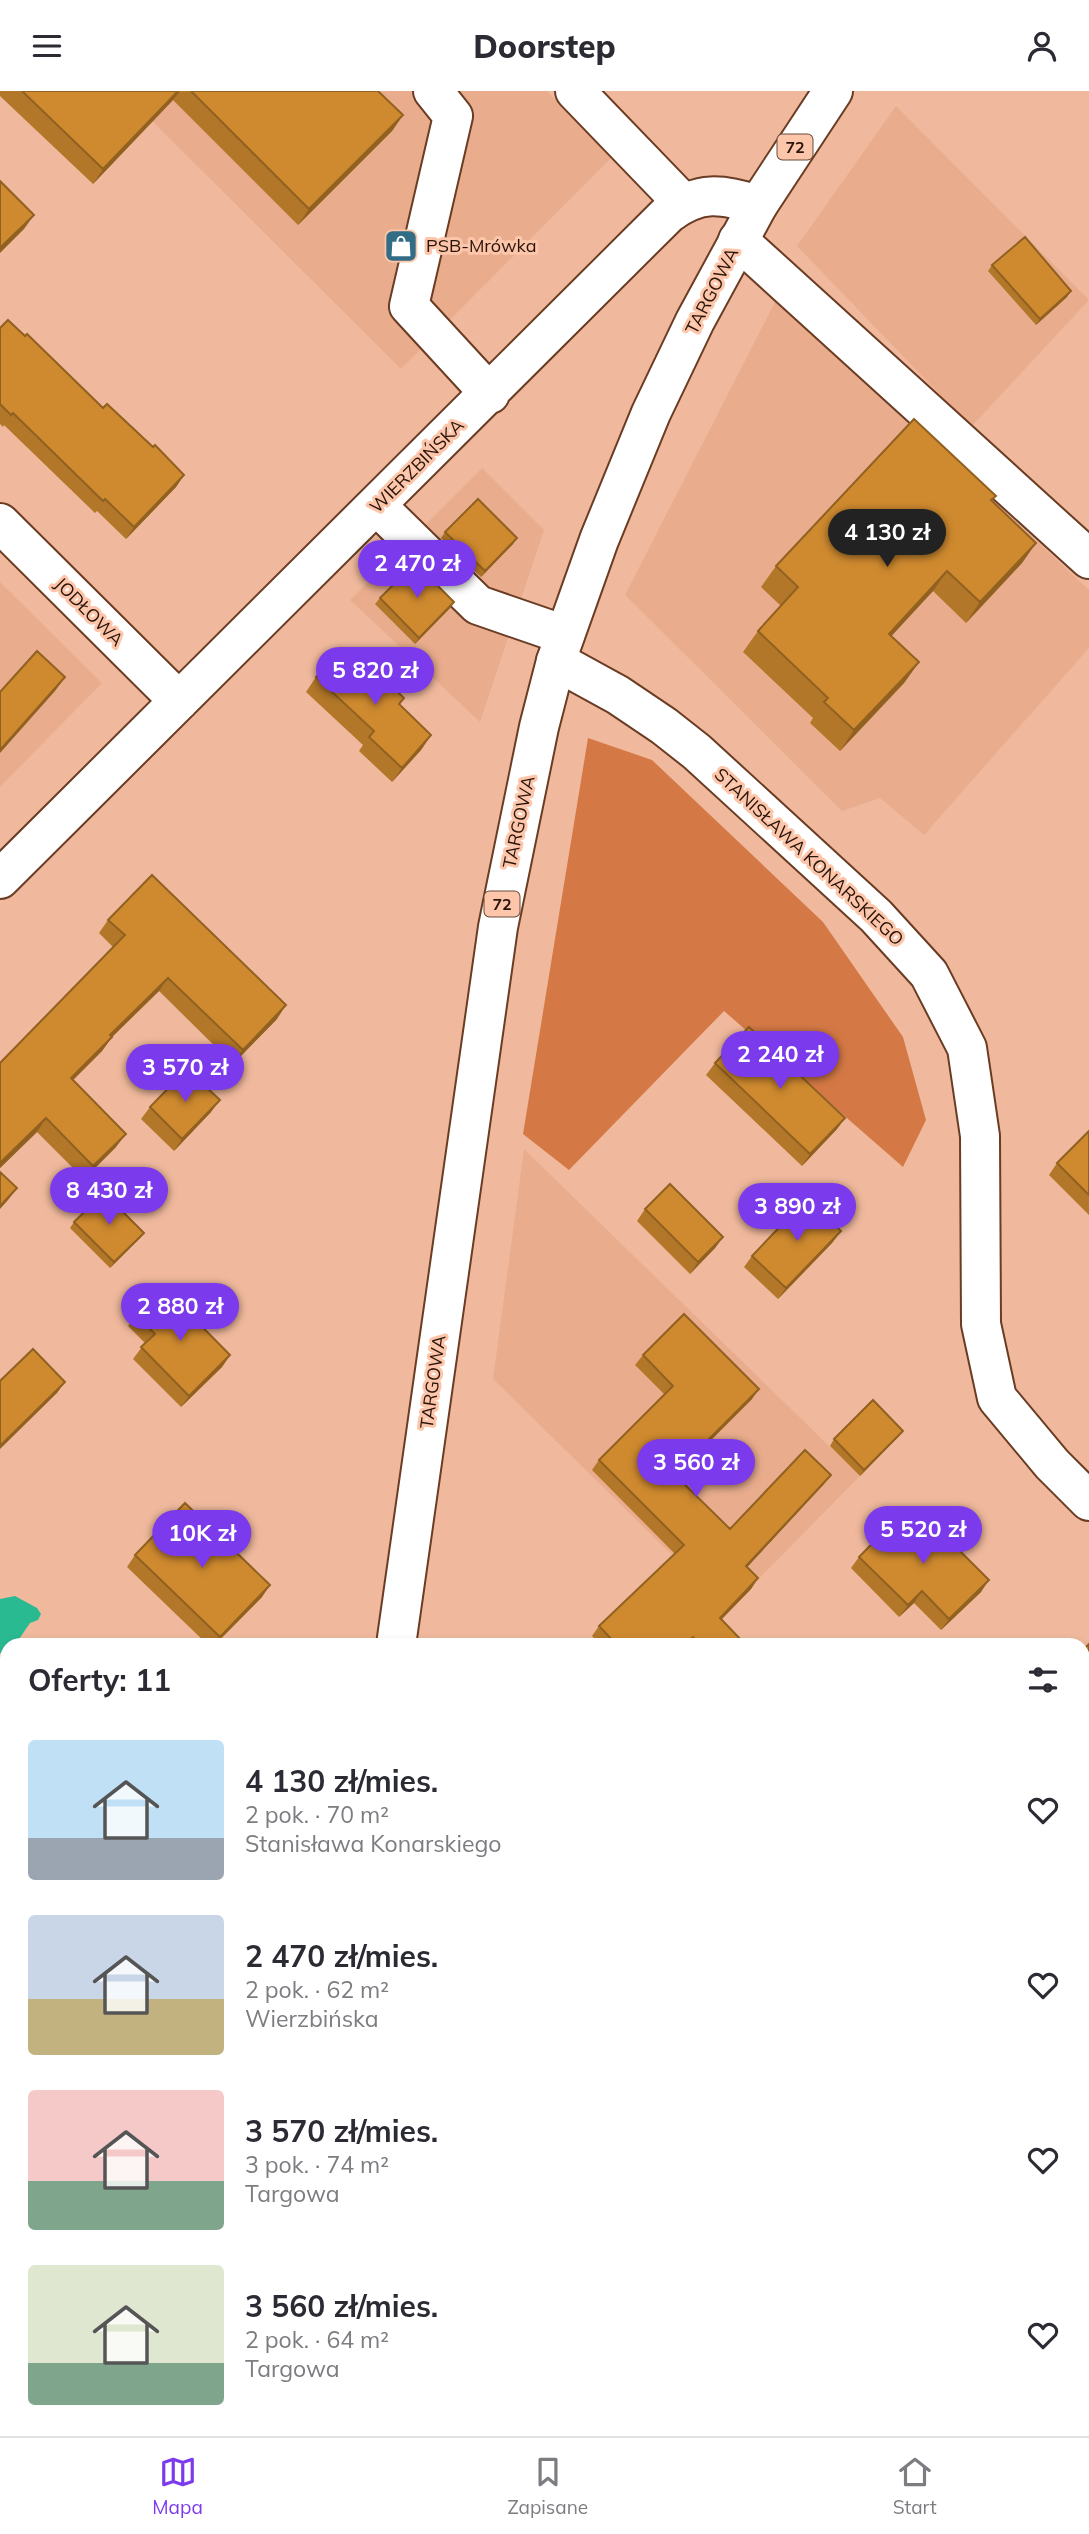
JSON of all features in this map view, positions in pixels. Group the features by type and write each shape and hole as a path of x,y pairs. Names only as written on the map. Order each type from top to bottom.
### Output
{"street":[{"path":"433,91 453,116 409,306 490,394"},
{"path":"575,91 683,203"},
{"name":"72","path":"758,205 833,91"},
{"name":"WIERZBIŃSKA","path":"0,879 625,257 683,203 716,195 758,205"},
{"name":"TARGOWA","path":"397,1638 498,927 517,824 561,648 599,540 651,413 695,321 758,205"},
{"path":"738,240 1089,559"},
{"name":"STANISŁAWA KONARSKIEGO","path":"377,506 478,605 561,648 618,695 697,752 876,916 929,974 967,1048 980,1136 981,1324 997,1398 1052,1464 1089,1501"},
{"name":"JODŁOWA","path":"0,523 179,701"}],"shaded area":[{"name":"PSB-Mrówka","path":"122,91 547,91 612,157 401,369"},
{"path":"896,106 1089,300 971,427 797,246"},
{"path":"777,298 1089,590 1089,648 924,835 880,798 842,811 625,595"},
{"path":"482,468 544,530 480,722 350,600"},
{"path":"0,582 102,683 0,787"},
{"path":"588,738 652,760 823,922 903,1037 926,1120 903,1167 724,1011 569,1170 523,1134"},
{"path":"524,1149 860,1476 728,1610 493,1379"},
{"path":"15,1596 37,1608 41,1614 38,1620 30,1623 20,1638 0,1638 0,1599"}],"building":[{"path":"22,91 178,91 103,169"},
{"path":"191,91 378,91 403,115 309,209"},
{"path":"0,181 34,215 0,248"},
{"path":"1025,237 1071,291 1040,319 992,265"},
{"path":"8,320 25,336 27,334 103,408 107,404 153,447 155,445 184,475 134,527 105,499 103,501 13,413 11,415 0,404 0,328"},
{"path":"914,419 996,496 991,500 1036,543 980,602 947,571 889,634 919,662 854,730 824,702 828,698 758,631 798,587 776,566"},
{"path":"478,499 517,538 485,571 445,532"},
{"path":"415,563 454,602 419,638 380,598"},
{"path":"37,651 65,677 0,750 0,692"},
{"path":"339,652 353,665 361,657 404,698 399,704 431,735 402,768 369,737 374,731 316,677"},
{"path":"152,875 286,1005 243,1050 168,978 71,1078 126,1134 93,1166 46,1118 0,1163 0,1063 125,935 108,920"},
{"path":"749,1027 845,1118 810,1154 715,1063"},
{"path":"187,1069 220,1100 182,1139 150,1107"},
{"path":"1089,1131 1089,1195 1057,1163"},
{"path":"0,1172 17,1188 0,1206"},
{"path":"670,1184 723,1237 698,1262 645,1209"},
{"path":"104,1193 144,1233 114,1262 74,1222"},
{"path":"807,1198 841,1231 786,1288 752,1256"},
{"path":"164,1288 230,1355 189,1396 141,1347 155,1334 136,1315"},
{"path":"684,1314 759,1389 674,1474 730,1529 805,1450 831,1475 746,1566 758,1578 720,1618 739,1638 610,1638 599,1626 684,1545 599,1460 673,1386 643,1355"},
{"path":"33,1349 65,1382 0,1446 0,1381"},
{"path":"873,1400 903,1431 864,1470 834,1439"},
{"path":"185,1503 270,1585 220,1637 135,1555"},
{"path":"904,1511 934,1542 943,1534 989,1580 949,1619 922,1591 908,1605 859,1557"}],"place":[{"name":"PSB-Mrówka","path":"401,246"}]}
